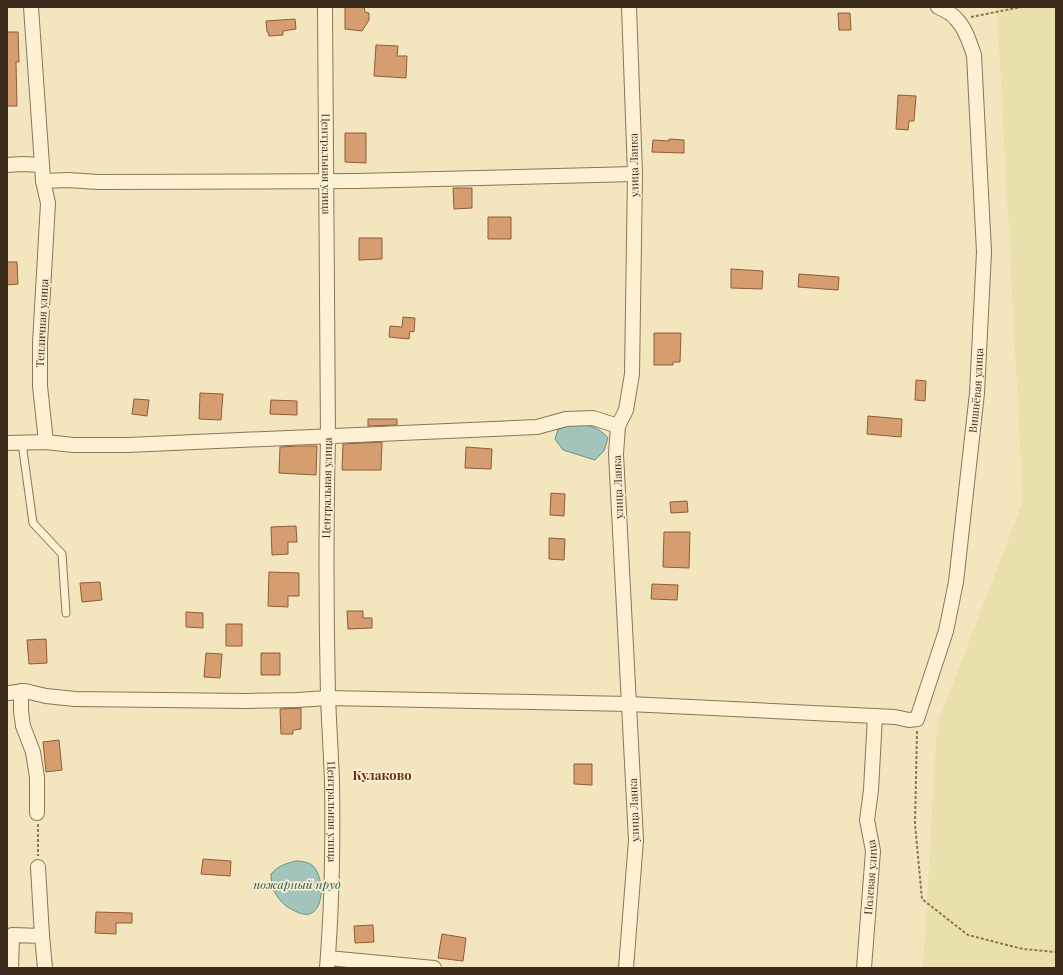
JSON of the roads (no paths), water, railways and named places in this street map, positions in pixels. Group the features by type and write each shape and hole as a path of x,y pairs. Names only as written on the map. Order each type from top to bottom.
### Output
{"street":[{"name":"Тепличная улица","path":"31,7 43,181 48,203 40,343 40,386 46,442"},
{"name":"Центральная улица","path":"326,7 328,437 326,502 328,698 332,781 331,913 327,963"},
{"name":"улица Ланка","path":"626,968 636,840 616,454 618,426 626,410 632,374 635,174 629,7"},
{"name":"Вишнёвая улица","path":"875,716 895,717 909,720 917,719 946,631 956,582 977,393 984,252 974,55 963,28 957,20 938,7"},
{"path":"7,165 42,165"},
{"path":"43,181 356,181 635,174"},
{"path":"7,444 46,442 72,445 128,445 328,437 537,427 566,419 586,418 593,418 618,426"},
{"path":"37,813 37,777 33,752 23,726 21,711 15,692 25,691 46,696 75,699 247,701 328,698 629,704 875,716"},
{"name":"Полевая улица","path":"864,968 873,851 867,820 871,790 875,716"},
{"path":"38,867 45,968"},
{"path":"11,968 12,935 42,936"},
{"path":"327,963 434,968"}],"lane":[{"path":"22,443 33,523 62,554 66,613"}],"water":[{"path":"570,424 591,426 600,430 608,438 604,451 595,460 563,450 555,439 558,430"},
{"name":"пожарный пруд","path":"296,861 313,866 320,881 321,890 318,907 313,912 306,914 297,912 286,906 276,895 272,884 271,874 274,871 282,865"}],"district":[{"name":"Кулаково","path":"382,775"}]}
